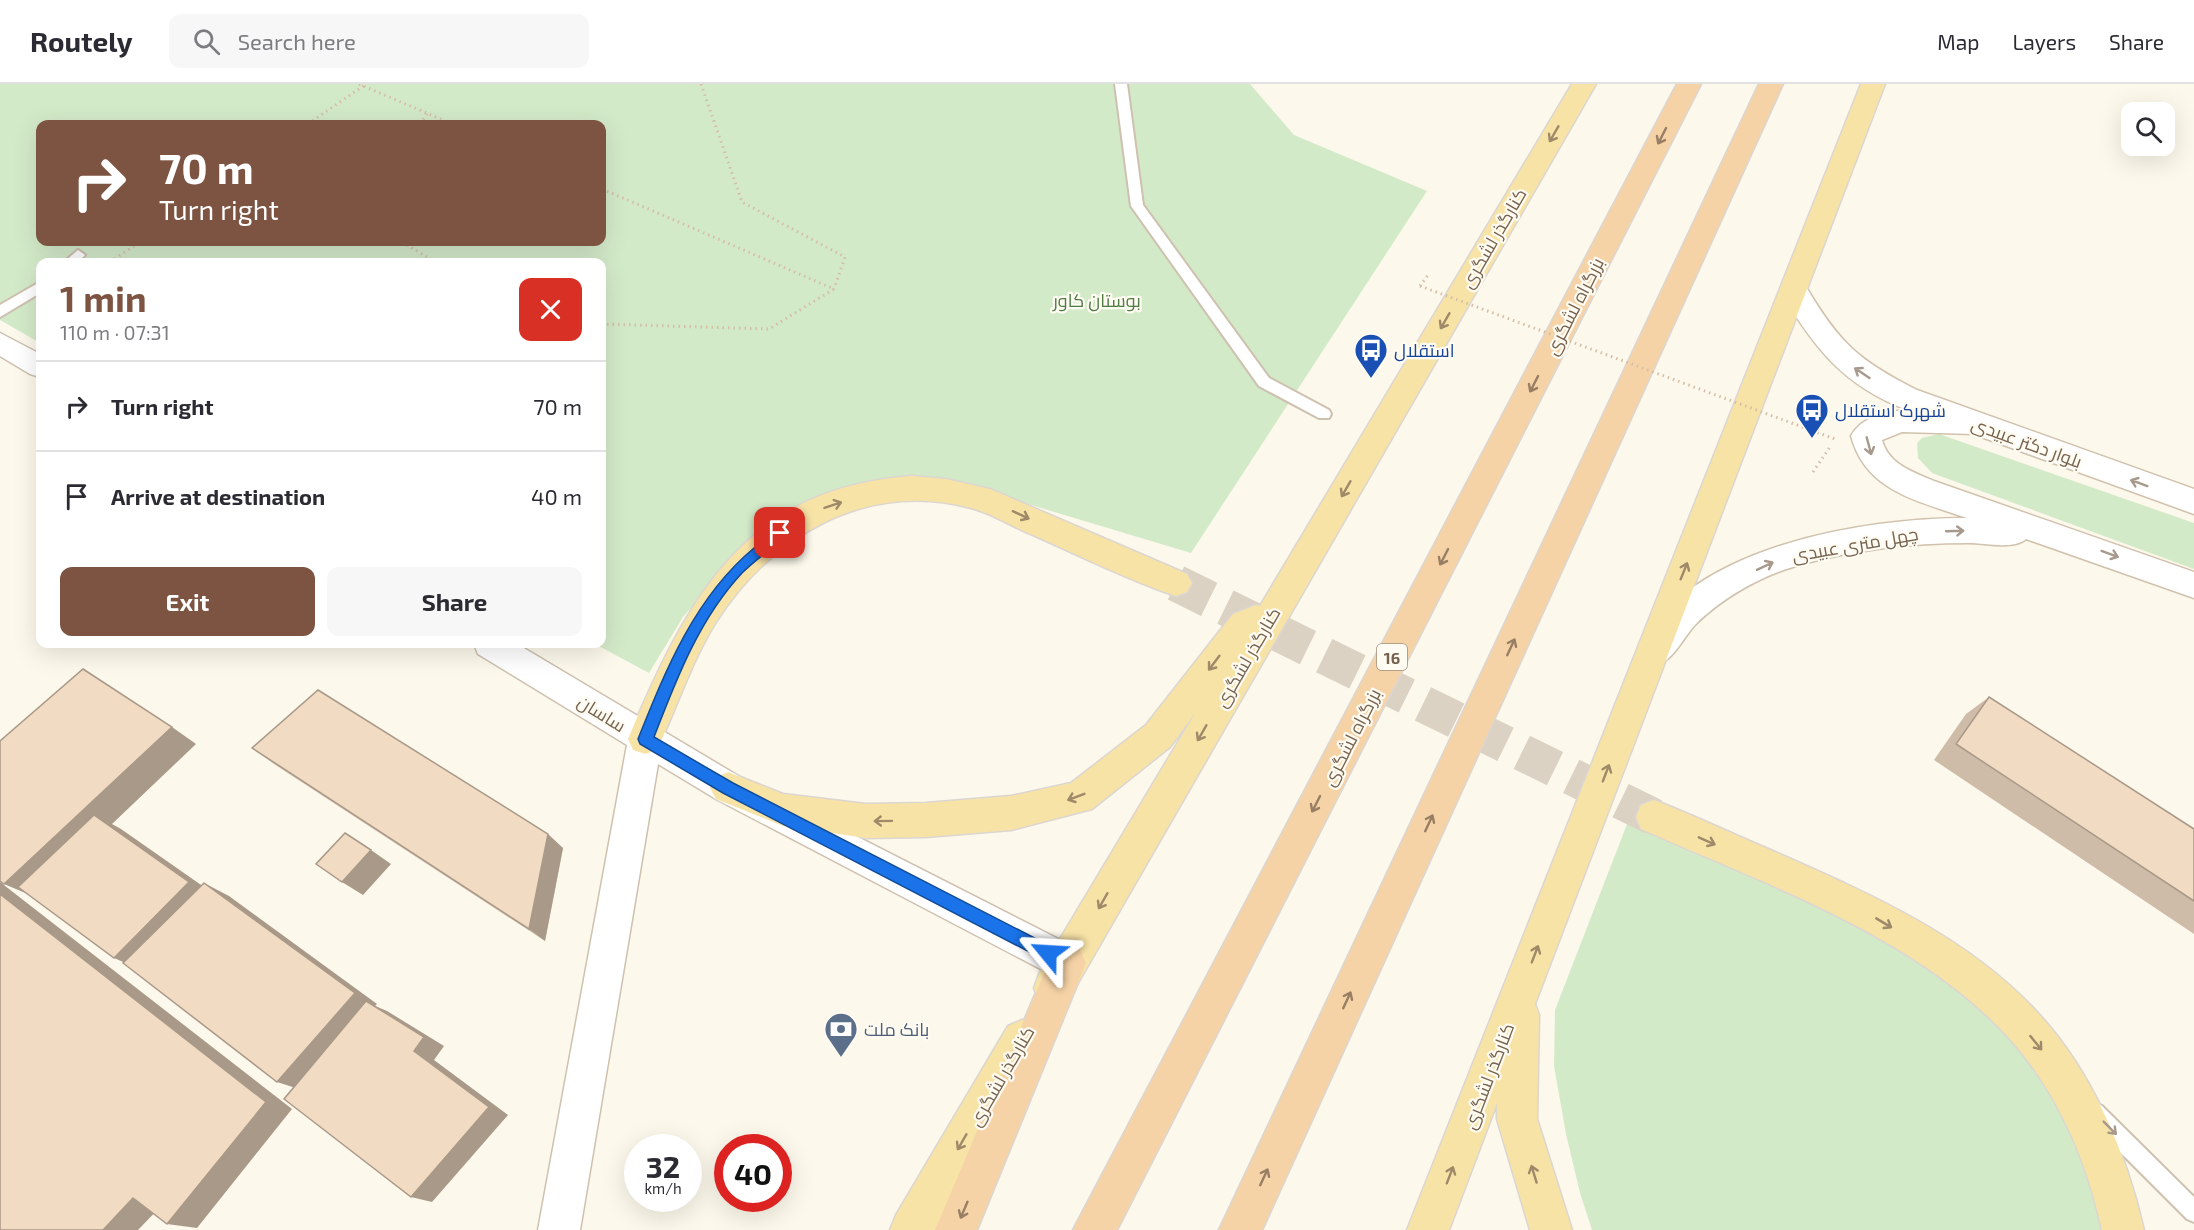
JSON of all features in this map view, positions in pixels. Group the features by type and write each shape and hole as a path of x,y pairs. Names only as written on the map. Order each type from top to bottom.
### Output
{"highway":[{"name":"بزرگراه لشگری","path":"1094,1230 1689,84"},
{"path":"1240,1230 1771,84"},
{"path":"956,1230 1067,963"}],"main road":[{"name":"کنارگذر لشگری","path":"911,1230 1584,84"},
{"name":"کنارگذر لشگری","path":"1428,1230 1873,84"},
{"name":"بلوار دکتر عبیدی","path":"1794,292 1820,333 1841,357 1863,375 1907,398 1972,423 2194,502"},
{"path":"0,343 36,366"},
{"path":"1972,423 1899,421 1878,425 1866,436 1869,453 1888,474 1923,490 2194,585"},
{"path":"559,1230 645,739 670,676 705,612 738,569 796,522 825,507 870,494 910,488 947,491 979,498 1176,584"},
{"name":"چهل متری عبیدی","path":"1653,651 1694,606 1740,577 1784,557 1874,537 1928,532 1983,530 2055,535"},
{"path":"728,788 783,810 866,821 926,820 1011,813 1080,797 1158,736 1244,624 1272,614"},
{"name":"ساسان","path":"497,648 728,788 1067,963"},
{"path":"1654,817 1876,918 1956,967 2005,1006 2069,1087 2098,1146 2117,1196 2124,1230"},
{"path":"1520,992 1517,1119 1551,1230"}],"lane":[{"path":"1121,84 1137,206 1264,382 1324,414"},
{"path":"0,312 36,290"},
{"path":"2069,1087 2194,1212"}],"path":[{"path":"359,84 442,120"},
{"path":"606,324 770,329 834,289 845,257 742,202 701,84"},
{"path":"314,120 365,85"},
{"path":"423,120 427,114"},
{"path":"606,191 834,289"},
{"path":"116,258 134,246"},
{"path":"409,246 428,258"},
{"path":"1433,268 1420,286 1835,439 1813,472"}],"green space":[{"name":"بوستان کاور","path":"0,84 1250,84 1294,135 1427,191 1191,553 1001,496 851,487 814,499 753,537 683,617 649,673 602,648 606,648 606,258 36,258 36,341 0,320"},
{"path":"1939,434 2194,523 2194,569 1932,473 1918,458 1917,443 1922,438"},
{"path":"1629,819 1851,919 1939,970 2022,1046 2082,1146 2105,1230 1592,1230 1580,1193 1566,1134 1554,1066 1555,1010"}],"building":[{"path":"83,669 172,727 4,884 0,881 0,741"},
{"path":"318,690 548,834 529,929 252,748"},
{"path":"1989,697 2194,829 2194,901 1956,744"},
{"path":"94,815 189,882 114,958 18,887"},
{"path":"345,833 371,850 342,882 316,864"},
{"path":"204,883 355,993 277,1082 123,963"},
{"path":"0,894 266,1102 167,1224 133,1198 103,1230 0,1230"},
{"path":"366,1001 424,1037 414,1051 489,1107 411,1197 284,1099"}],"tunnel":[{"path":"1176,583 1654,817"}],"place":[{"name":"استقلال","path":"1371,379"},
{"name":"شهرک استقلال","path":"1812,439"},
{"name":"بانک ملت","path":"841,1058"}],"route":[{"path":"780,533 738,569 705,612 670,676 645,739 728,788 1048,953"}]}
